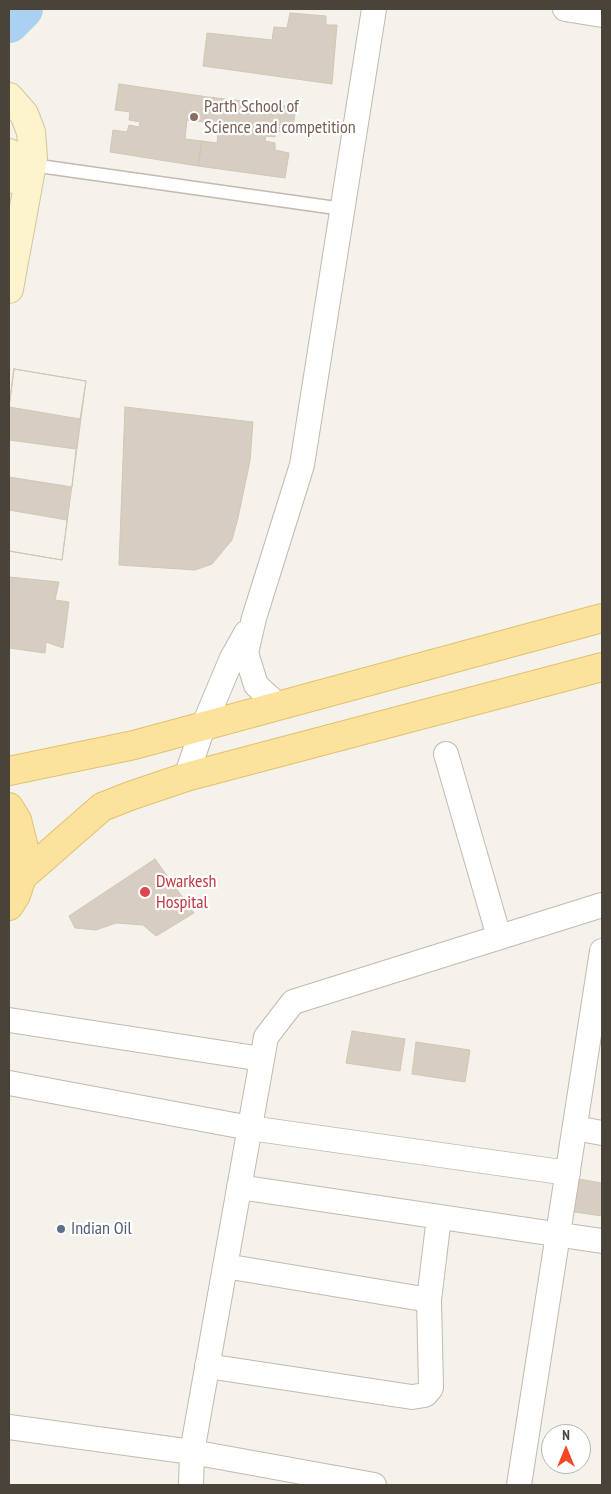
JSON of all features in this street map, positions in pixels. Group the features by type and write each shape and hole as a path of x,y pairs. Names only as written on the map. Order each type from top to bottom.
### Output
{"main road":[{"path":"9,179 31,132 16,106"},
{"path":"9,289 20,159"},
{"path":"9,771 134,745 602,618"},
{"path":"22,877 102,807 186,777 602,667"},
{"path":"9,807 17,820 24,848 22,877 9,906"}],"street":[{"path":"279,706 256,685 246,652 254,618 302,465 374,9"},
{"path":"565,9 602,15"},
{"path":"186,777 202,727 232,658 254,618"},
{"path":"446,754 500,937"},
{"path":"191,1485 192,1452 266,1037 293,1002 602,905"},
{"path":"519,1485 575,1128 596,1027 602,951"},
{"path":"9,1020 262,1059"},
{"path":"9,1083 250,1128 568,1173"},
{"path":"575,1128 602,1133"},
{"path":"240,1187 602,1241"},
{"path":"207,1366 412,1398 425,1395 431,1388 429,1300 439,1217"},
{"path":"225,1266 429,1300"},
{"path":"9,1427 192,1452 374,1485"}],"lane":[{"path":"20,159 342,209"}],"building":[{"path":"290,13 326,16 326,25 337,25 332,84 203,66 207,33 272,40 274,27 287,28"},
{"path":"119,84 208,97 205,122 187,120 185,139 202,141 198,166 110,152 113,130 127,132 129,125 139,127 140,122 129,120 130,112 115,110"},
{"path":"208,97 296,107 292,133 277,131 275,137 266,136 265,141 275,143 275,150 289,153 285,178 198,166 202,141 217,143 219,125 205,122"},
{"path":"14,369 86,381 62,560 9,551 9,407"},
{"path":"14,369 86,381 80,419 9,407"},
{"path":"125,407 253,422 250,461 232,540 212,564 195,570 119,565"},
{"path":"9,440 76,449 72,487 9,477"},
{"path":"9,510 67,520 62,560 9,551"},
{"path":"9,577 59,582 55,600 69,602 63,648 46,642 45,653 9,648"},
{"path":"155,859 194,913 156,936 143,925 116,923 96,930 75,928 69,916"},
{"path":"352,1031 405,1039 400,1071 346,1063"},
{"path":"416,1042 470,1050 465,1082 412,1074"},
{"path":"573,1178 602,1183 602,1216 568,1211"}],"waterway":[{"path":"9,23 23,9"}],"place":[{"name":"Parth School of Science and competition","path":"194,117"},
{"name":"Dwarkesh Hospital","path":"145,892"},
{"name":"Indian Oil","path":"61,1229"}]}
